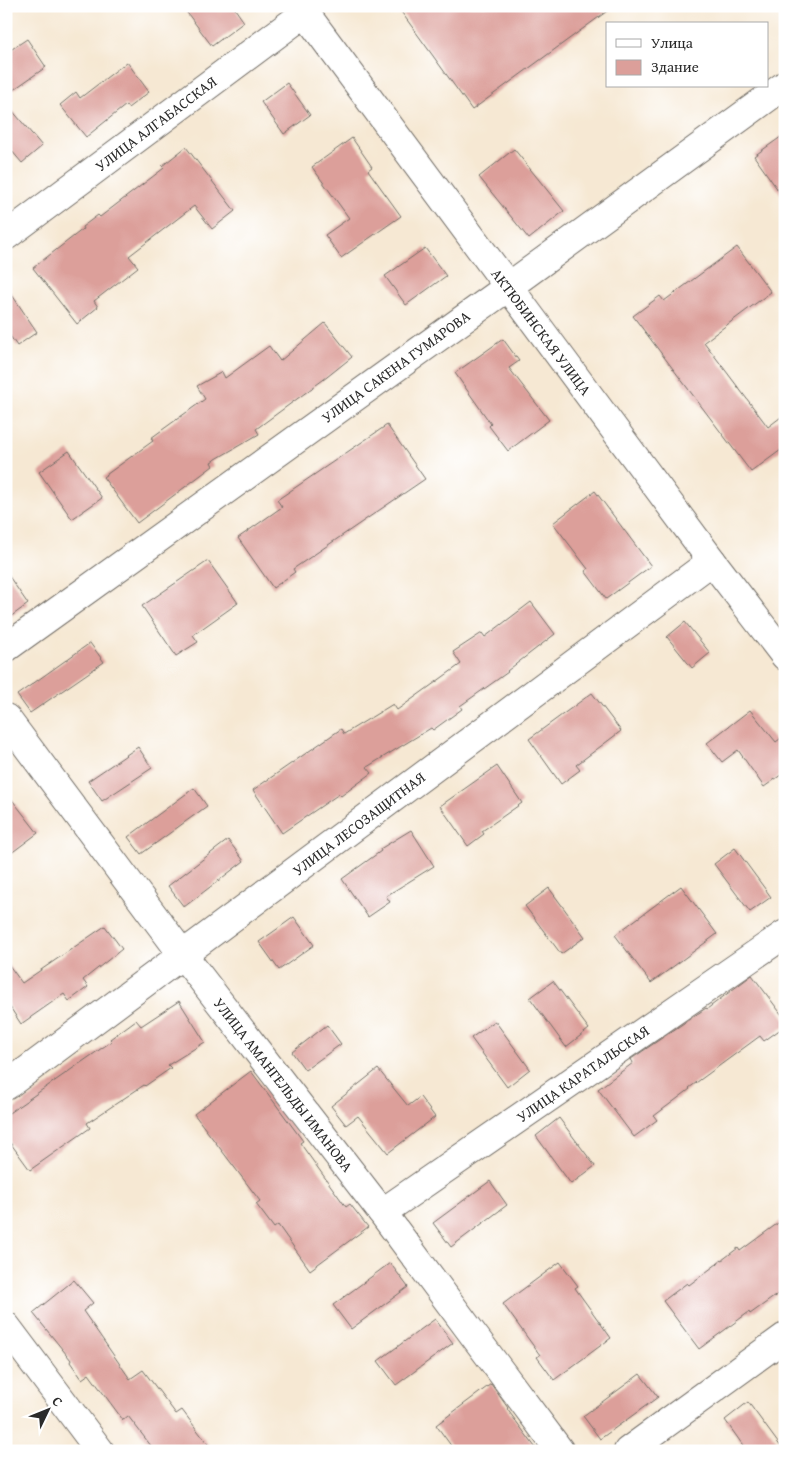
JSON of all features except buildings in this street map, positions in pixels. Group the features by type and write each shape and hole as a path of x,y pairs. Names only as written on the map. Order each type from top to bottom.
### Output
{"street":[{"name":"УЛИЦА АЛГАБАССКАЯ","path":"6,236 302,10"},
{"name":"АКТЮБИНСКАЯ УЛИЦА","path":"302,10 712,561 785,656"},
{"name":"УЛИЦА САКЕНА ГУМАРОВА","path":"6,648 785,85"},
{"name":"УЛИЦА ЛЕСОЗАЩИТНАЯ","path":"6,1086 712,561"},
{"name":"УЛИЦА АМАНГЕЛЬДЫ ИМАНОВА","path":"6,718 183,956 381,1211 560,1451"},
{"name":"УЛИЦА КАРАТАЛЬСКАЯ","path":"381,1211 394,1205 785,934"},
{"path":"6,1326 100,1451"},
{"path":"628,1451 785,1337"}]}
